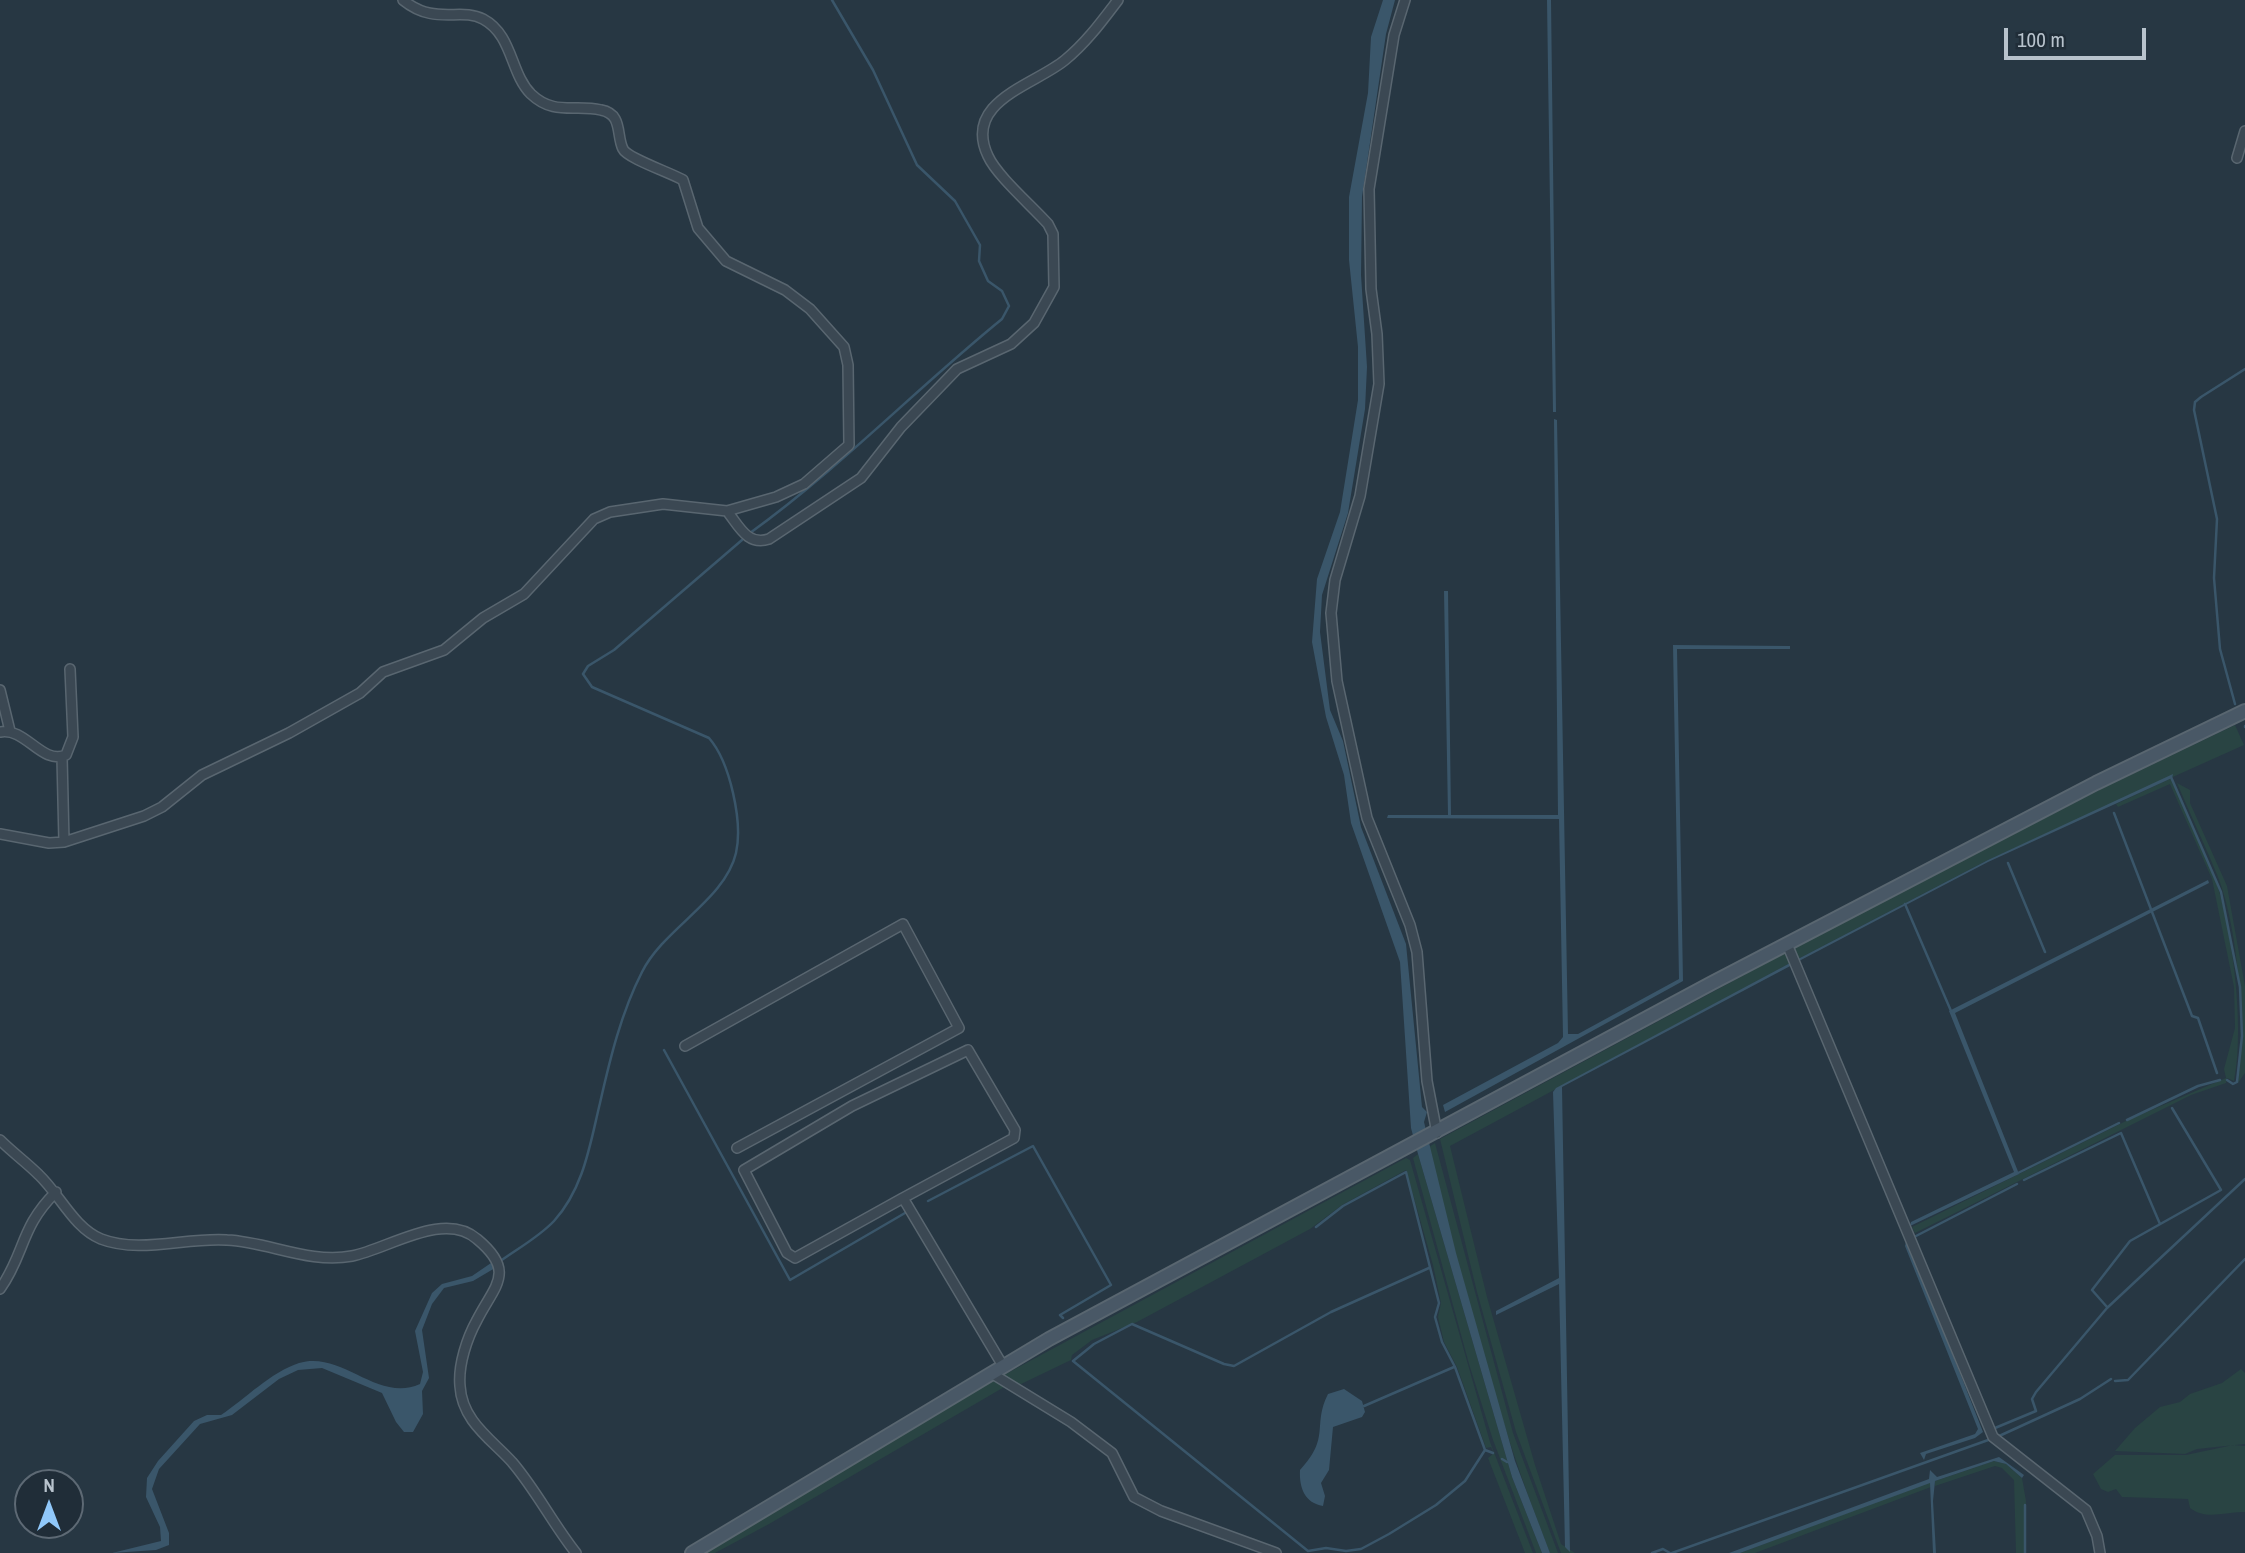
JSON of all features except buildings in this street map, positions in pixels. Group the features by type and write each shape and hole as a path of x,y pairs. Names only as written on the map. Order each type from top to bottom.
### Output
{"main road":[{"path":"692,1553 1003,1366 1787,944 2096,783 2245,711"}],"street":[{"path":"0,834 49,843 64,842 144,816 162,807 202,775 289,733 360,693 383,671 444,650 483,618 524,594 594,519 610,512 663,504 727,511 794,491 849,445 848,365 844,347 810,309 785,290 726,261 698,228 683,180 667,170 632,157 623,149 620,130 610,113 601,110 556,110 530,93 506,44 485,20 475,16 431,14 417,10 403,0"},
{"path":"727,511 750,539 758,542 769,539 861,478 893,436 950,374 1011,344 1034,323 1054,287 1053,234 1048,224 987,155 983,130 986,118 996,105 1019,85 1065,60 1118,0"},
{"path":"1405,0 1394,35 1369,189 1371,289 1379,358 1376,412 1360,496 1335,580 1331,612 1337,681 1367,818 1410,925 1417,952 1434,1134"},
{"path":"2237,158 2245,131"},
{"path":"64,842 62,757 71,747 73,737 70,668"},
{"path":"0,690 5,732 46,754 62,757"},
{"path":"685,1046 903,924 959,1028 737,1148"},
{"path":"1787,944 1993,1437 2086,1510 2097,1536 2100,1553"},
{"path":"923,1048 934,1065"},
{"path":"968,1050 973,1054 1016,1135 799,1257 791,1257 744,1170 852,1106 961,1051 968,1050"},
{"path":"843,1091 852,1106"},
{"path":"764,1134 774,1151"},
{"path":"0,1140 56,1192 83,1229 122,1244 227,1240 331,1258 366,1252 440,1229 468,1232 492,1255 500,1275 498,1288 470,1334 461,1366 463,1398 480,1432 513,1463 576,1553"},
{"path":"0,1289 32,1219 56,1192"},
{"path":"903,1198 1003,1366"},
{"path":"991,1373 1071,1422 1112,1453 1134,1497 1161,1511 1276,1553"}],"green space":[{"path":"2235,725 2244,745 1988,860 1798,959 1794,948 2103,788"},
{"path":"2172,778 2209,864 2227,922 2238,1007 2234,1081 2227,1078 2226,1083 2191,1095 1915,1233 1912,1227 2126,1121 2226,1078 2224,1069 2235,1028 2234,987 2212,879 2170,784 2118,807 2116,804"},
{"path":"2177,783 2190,790 2190,803 2227,886 2245,986 2245,1073 2238,1083 2240,1007 2231,924 2218,877"},
{"path":"1785,953 1792,962 1450,1146 1487,1297 1535,1465 1561,1544 1575,1553 1561,1553 1516,1432 1477,1292 1440,1139"},
{"path":"1435,1143 1513,1433 1558,1553 1550,1553 1498,1404 1468,1301 1429,1147"},
{"path":"1418,1154 1512,1477 1542,1553 1536,1553 1493,1440 1469,1364 1413,1158"},
{"path":"1406,1158 1410,1160 1490,1442 1533,1553 1525,1553 1488,1458 1494,1453 1491,1447 1486,1448 1457,1367 1444,1342 1438,1317 1441,1303 1433,1265 1406,1170 1342,1205 1310,1229 1137,1322 1092,1340 1072,1355 1071,1360 1019,1385 1005,1378 1004,1375"},
{"path":"2241,1369 2245,1373 2245,1444 2197,1449 2185,1454 2115,1451 2135,1428 2160,1407 2180,1402 2190,1394 2222,1383"},
{"path":"993,1381 1006,1386 769,1524 715,1553 701,1553"},
{"path":"2233,1445 2245,1446 2245,1512 2203,1514 2190,1508 2188,1499 2122,1497 2116,1489 2108,1492 2101,1489 2093,1474 2115,1455 2186,1455"},
{"path":"1994,1461 2006,1464 2022,1478 2026,1501 2024,1553 2016,1553 2014,1480 2002,1468 1995,1466 1935,1486 1935,1481"},
{"path":"1930,1482 1931,1487 1755,1553 1740,1553"}],"water":[{"path":"1383,0 1395,0 1386,34 1362,197 1361,275 1367,367 1365,409 1348,513 1322,595 1320,632 1330,710 1343,741 1361,827 1406,944 1422,1107 1427,1112 1424,1122 1456,1253 1515,1461 1550,1553 1542,1553 1512,1477 1411,1128 1400,962 1351,823 1344,775 1326,717 1312,642 1317,579 1340,512 1358,400 1358,347 1349,260 1349,197 1368,93 1371,37"},
{"path":"1547,0 1551,0 1556,412 1553,412"},
{"path":"1554,419 1557,420 1568,1034 1578,1034 1679,979 1673,645 1790,646 1790,649 1677,649 1683,981 1445,1112 1443,1105 1558,1043 1563,1037 1559,819 1387,818 1388,815 1448,815 1444,591 1448,591 1451,815 1558,815"},
{"path":"2173,774 2172,778 1988,862 1799,961 1798,959 1988,860"},
{"path":"2208,880 2209,883 1955,1013 2019,1174 1910,1226 1911,1222 2014,1172 1949,1011"},
{"path":"1792,962 1794,964 1562,1087 1570,1552 1565,1547 1559,1284 1496,1315 1496,1311 1559,1278 1553,1092 1556,1088"},
{"path":"1907,1238 1983,1432 1975,1438 1926,1454 1924,1460 1920,1453 1975,1434 1978,1429 1905,1246"},
{"path":"491,1263 495,1268 473,1281 444,1288 432,1304 422,1330 429,1378 422,1391 423,1414 413,1432 404,1432 396,1422 382,1393 322,1368 298,1370 279,1379 232,1415 200,1424 159,1469 152,1489 169,1533 169,1545 156,1550 112,1553 161,1541 160,1527 146,1497 147,1478 158,1461 194,1421 207,1415 221,1415 268,1379 299,1363 330,1363 389,1387 404,1388 420,1384 423,1372 415,1331 432,1293 442,1284 472,1276"},
{"path":"1344,1389 1362,1401 1365,1412 1362,1417 1333,1427 1329,1470 1321,1483 1325,1496 1323,1506 1312,1502 1304,1494 1300,1470 1315,1449 1323,1405 1328,1394"},
{"path":"1999,1457 2024,1475 2022,1478 2006,1464 1994,1461 1935,1481 1933,1501 1936,1553 1933,1553 1930,1483 1740,1553 1729,1553 1929,1479 1930,1470 1937,1477"}],"waterway":[{"path":"750,533 847,455 1002,319 1009,306 1002,291 988,281 979,261 980,245 955,201 917,165 873,70 832,0"},
{"path":"2235,704 2220,649 2214,578 2217,519 2194,410 2195,402 2201,397 2245,369"},
{"path":"499,1262 548,1227 572,1194 589,1150 617,1036 642,972 664,941 720,885 730,870 738,840 736,809 729,777 709,738 592,687 583,674 588,666 614,650 742,540"},
{"path":"2171,777 2221,892 2240,987 2242,1036 2237,1082 2233,1084 2227,1080"},
{"path":"2114,813 2192,1016 2198,1018 2217,1073"},
{"path":"2008,863 2045,952"},
{"path":"1905,904 1951,1011"},
{"path":"664,1050 790,1280 905,1213"},
{"path":"2127,1120 2198,1086 2220,1080"},
{"path":"2107,1307 2092,1290 2130,1241 2221,1190 2172,1108"},
{"path":"2018,1173 2119,1123"},
{"path":"2024,1180 2121,1133 2160,1224"},
{"path":"928,1201 1033,1146 1111,1285 1060,1315 1063,1318"},
{"path":"1316,1227 1343,1206 1406,1172 1439,1303 1435,1317 1442,1342 1455,1367 1485,1450"},
{"path":"1995,1428 2036,1411 2032,1399 2036,1392 2107,1308 2245,1179"},
{"path":"1916,1236 2017,1184"},
{"path":"2115,1381 2128,1380 2245,1259"},
{"path":"1429,1268 1331,1312 1234,1366 1132,1324 1094,1344 1073,1361 1308,1551 1326,1548 1346,1551 1361,1549 1436,1505 1465,1481 1485,1450 1493,1453"},
{"path":"1364,1406 1454,1367"},
{"path":"1997,1437 2080,1399 2111,1379"},
{"path":"1672,1553 1991,1439"},
{"path":"1502,1459 1507,1462"},
{"path":"2025,1505 2025,1553"},
{"path":"1652,1553 1663,1549 1670,1553"}]}
